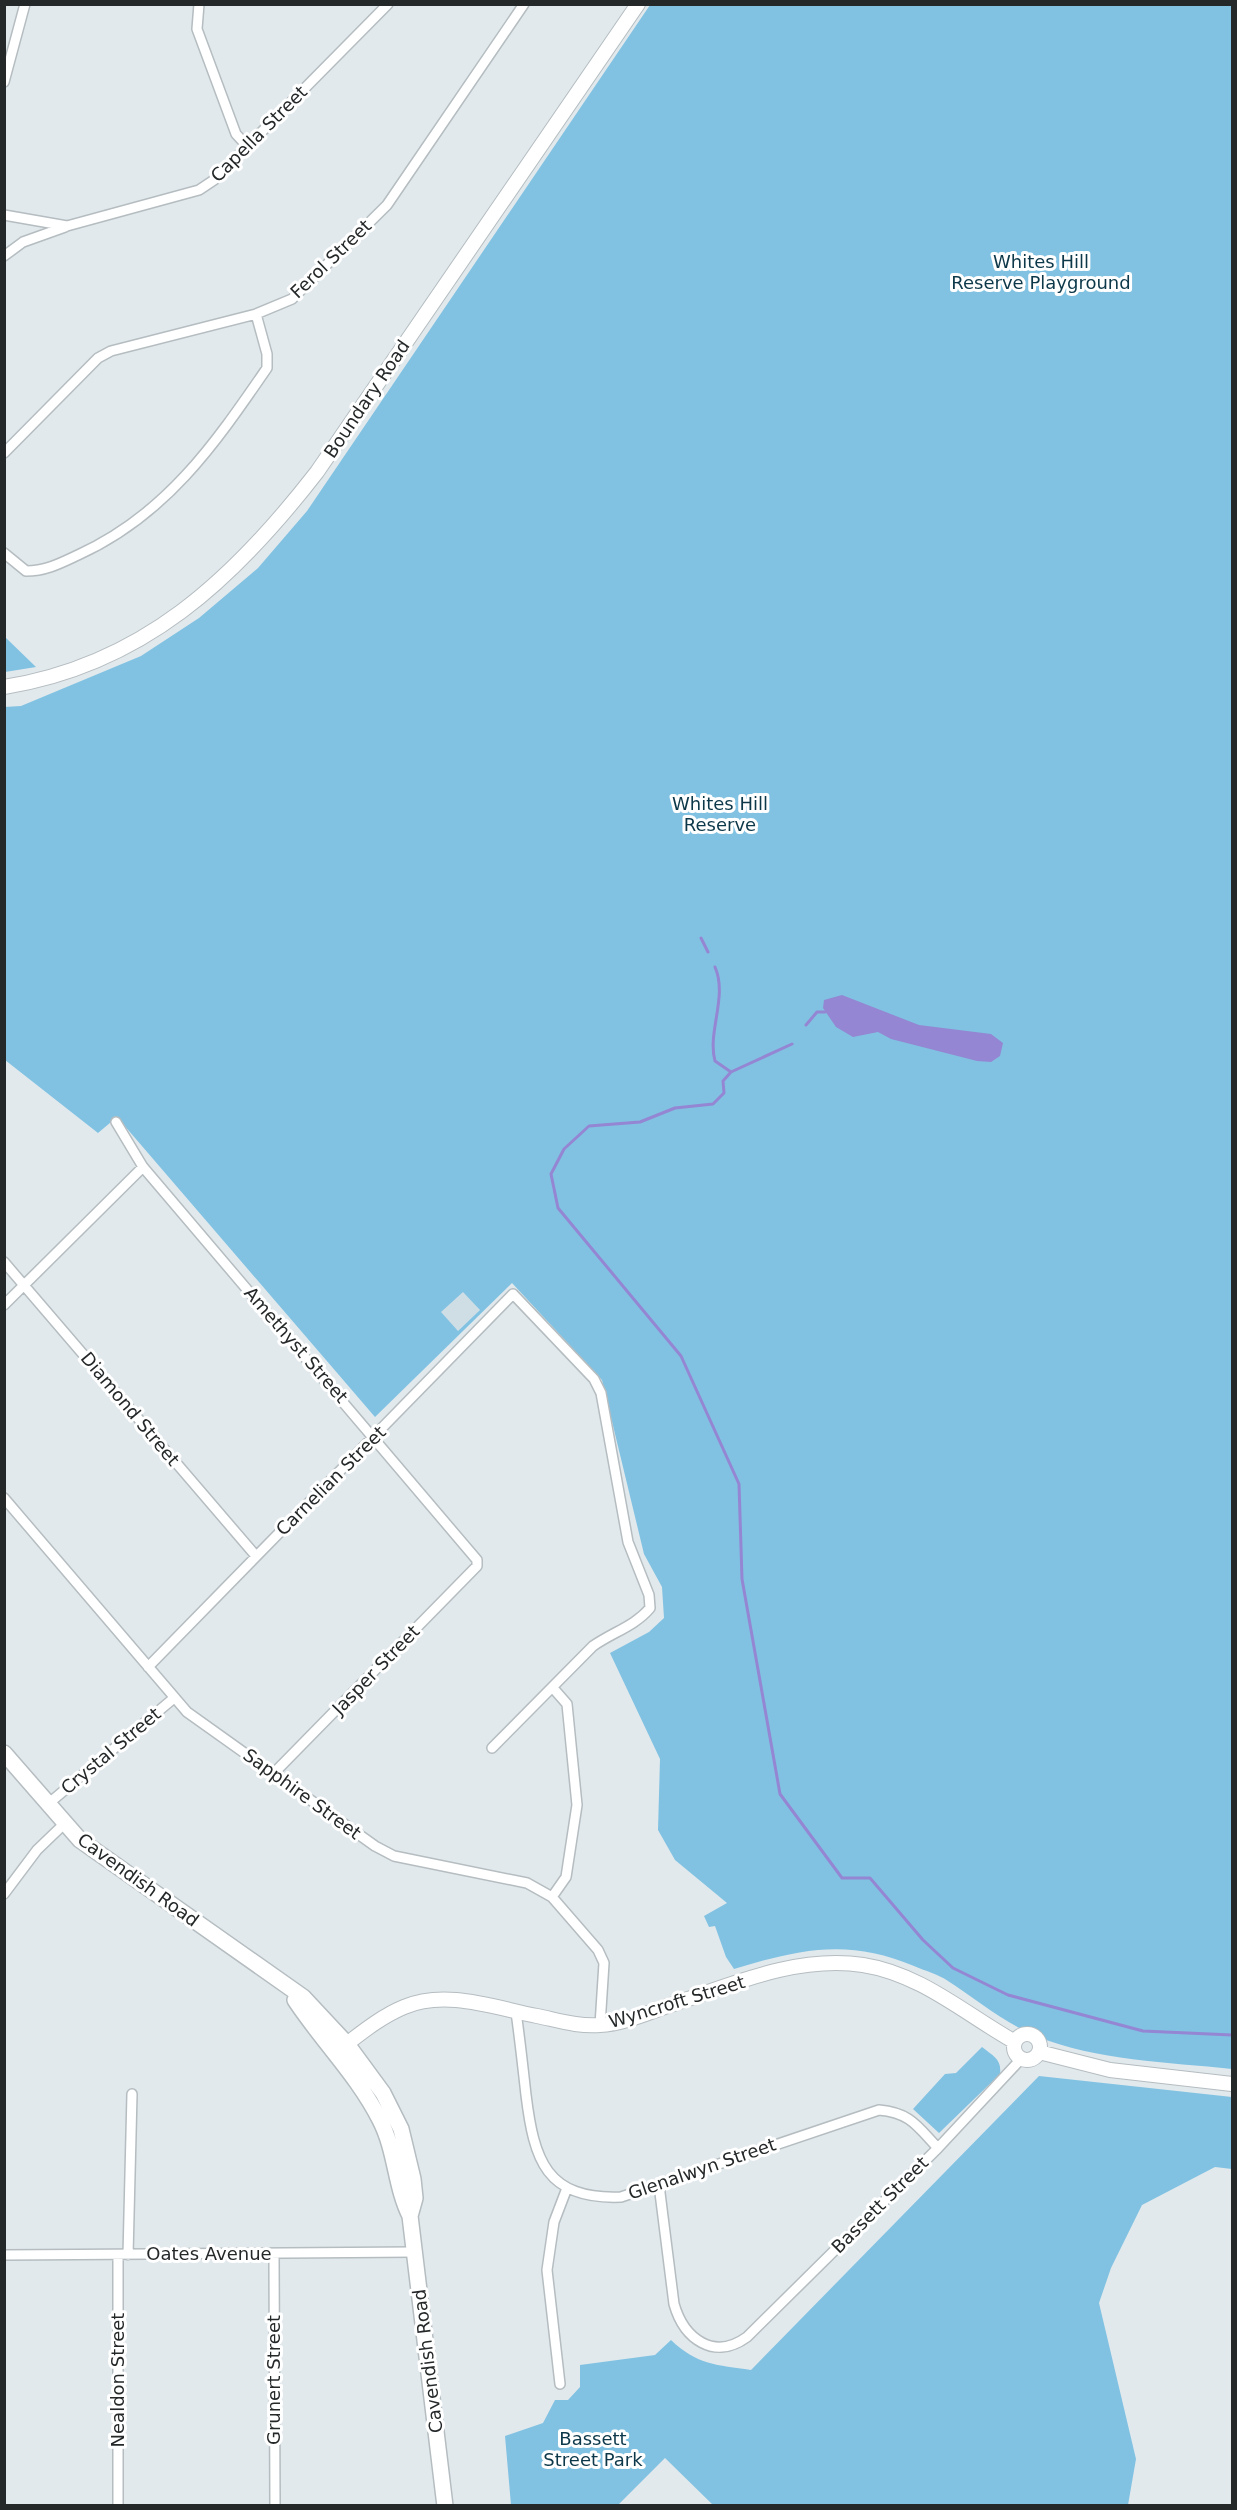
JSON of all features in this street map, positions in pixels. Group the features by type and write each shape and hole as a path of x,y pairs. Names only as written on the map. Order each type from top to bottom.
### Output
{"main road":[{"name":"Cavendish Road","path":"4,1753 64,1824 87,1846 310,2004 341,2048 382,2093 401,2129 413,2179 415,2198 410,2216 445,2505"}],"street":[{"path":"4,82 26,4"},
{"path":"199,4 197,29 236,134 247,146"},
{"name":"Capella Street","path":"4,256 22,242 67,226 200,190 214,180 388,4"},
{"name":"Ferol Street","path":"4,453 98,358 111,351 256,314 292,299 387,205 524,4"},
{"name":"Boundary Road","path":"4,687 27,683 87,664 147,636 209,593 246,557 281,518 317,472 638,4"},
{"name":"Capella Street","path":"4,215 67,226"},
{"path":"4,553 26,571 51,568 92,549 129,526 173,489 212,448 267,368 267,354 256,314"},
{"name":"Amethyst Street","path":"116,1122 143,1167 462,1540 477,1560 477,1566"},
{"path":"4,1305 143,1167"},
{"name":"Diamond Street","path":"4,1262 256,1556"},
{"name":"Carnelian Street","path":"148,1666 513,1294 594,1379 602,1393 627,1542 649,1595 650,1608 639,1621 609,1634 593,1646 553,1688"},
{"name":"Sapphire Street","path":"4,1498 187,1712 375,1846 394,1856 527,1883 552,1897 598,1950 604,1963 600,2025"},
{"name":"Jasper Street","path":"274,1773 477,1566"},
{"path":"492,1748 553,1688 567,1704 577,1805 566,1877 552,1897"},
{"name":"Crystal Street","path":"48,1804 174,1698"},
{"path":"4,1894 37,1850 64,1824"},
{"name":"Wyncroft Street","path":"341,2048 395,2011 420,2001 451,2000 581,2025 600,2025 649,2013 796,1965 831,1964 862,1965 918,1982 1015,2042"},
{"name":"Glenalwyn Street","path":"516,2012 530,2130 539,2159 554,2180 579,2194 621,2197 879,2110 898,2112 914,2122 938,2148"},
{"path":"1022,2036 1032,2036 1039,2042 1039,2052 1032,2060 1021,2059 1015,2052 1015,2042 1022,2036"},
{"path":"1039,2052 1110,2070 1233,2084"},
{"name":"Bassett Street","path":"659,2185 678,2320 702,2343 721,2348 735,2345 747,2337 938,2148 1021,2059"},
{"name":"Nealdon Street","path":"118,2505 123,2255 132,2094"},
{"path":"560,2384 548,2270 554,2222 567,2188"},
{"name":"Oates Avenue","path":"4,2255 414,2252"},
{"name":"Grunert Street","path":"273,2254 275,2505"}],"shaded area":[{"path":"842,995 919,1025 991,1034 1003,1043 1000,1056 991,1062 977,1061 891,1039 878,1032 853,1037 836,1027 823,1008 824,1000"},
{"path":"463,1291 480,1310 458,1331 440,1312"}],"green space":[{"name":"Whites Hill Reserve","path":"650,5 1232,5 1232,2069 1108,2056 1059,2044 1012,2024 940,1976 890,1957 868,1952 846,1949 802,1952 734,1969 726,1957 715,1926 709,1927 704,1916 727,1903 675,1860 658,1830 660,1759 610,1653 649,1632 664,1618 662,1587 644,1554 602,1380 512,1283 375,1417 117,1117 98,1133 5,1060 4,707 21,706 141,656 199,618 258,568 307,511","holes":["463,1292 480,1310 458,1331 441,1312"]},
{"path":"4,636 36,667 5,672"},
{"path":"982,2047 998,2061 1000,2074 939,2133 913,2109 945,2074 956,2073"},
{"name":"Bassett Street Park","path":"1039,2076 1232,2097 1232,2169 1215,2167 1142,2205 1111,2268 1099,2303 1136,2459 1128,2505 713,2505 665,2458 618,2505 511,2505 505,2436 543,2423 555,2400 568,2400 580,2387 580,2365 655,2355 671,2340 699,2359 718,2365 751,2370"}],"waterway":[{"path":"701,938 708,952"},
{"path":"715,967 719,1002 713,1050 715,1061 731,1072"},
{"path":"806,1025 817,1012 825,1012"},
{"path":"792,1044 731,1072 723,1081 724,1093 713,1104 675,1108 640,1122 589,1126 564,1149 551,1174 558,1208 681,1356 739,1484 742,1579 780,1794 842,1878 870,1878 923,1940 953,1968 1008,1995 1143,2031 1232,2035"}],"park label":[{"name":"Whites Hill Reserve Playground","path":"1041,272"}]}
